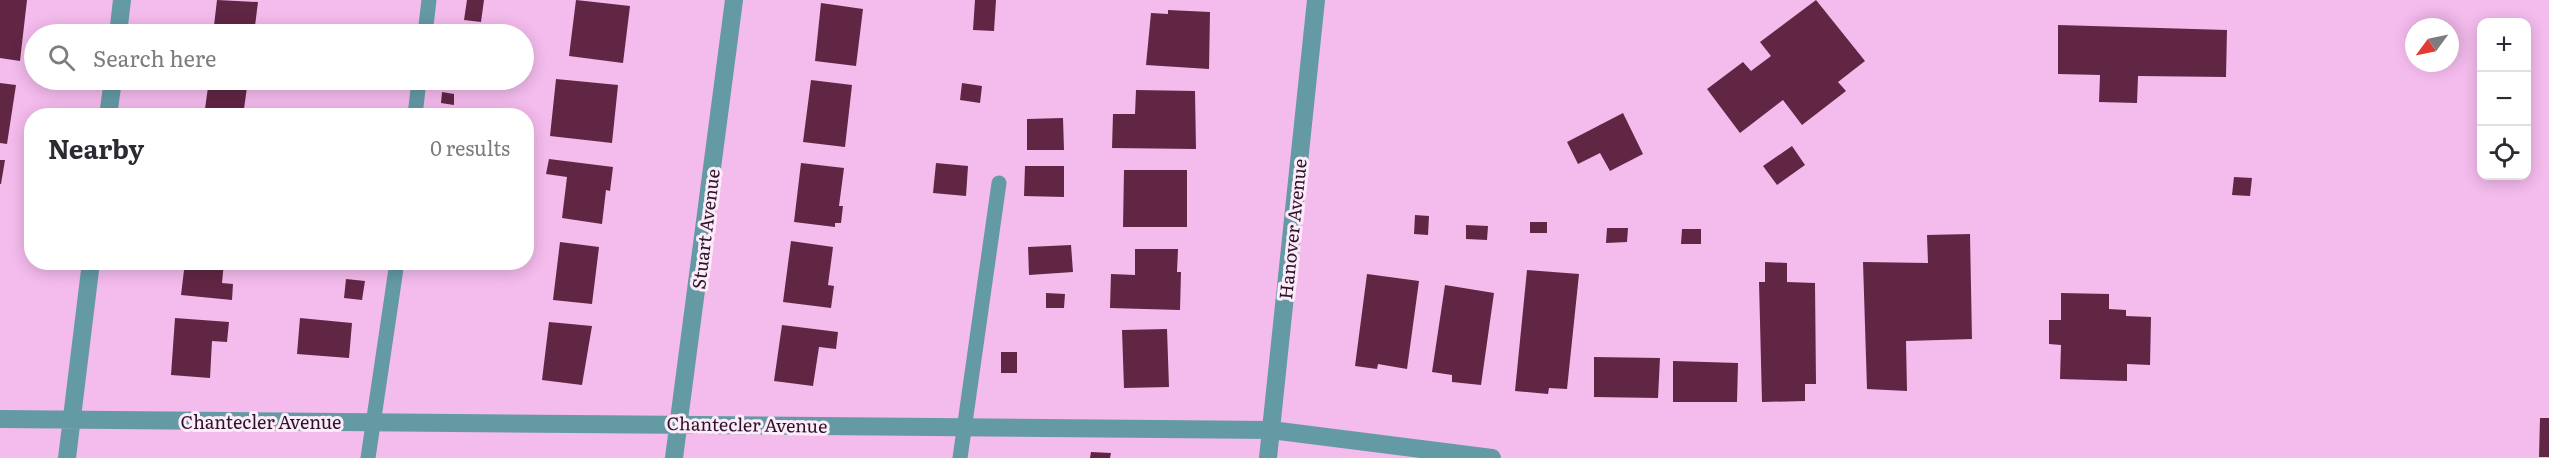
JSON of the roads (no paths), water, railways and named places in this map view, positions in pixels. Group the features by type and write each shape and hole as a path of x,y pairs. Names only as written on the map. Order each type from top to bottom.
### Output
{"street":[{"path":"119,24 122,0"},
{"name":"Stuart Avenue","path":"674,458 734,0"},
{"name":"Hanover Avenue","path":"1268,458 1316,0"},
{"path":"109,108 112,90"},
{"path":"67,458 90,270"},
{"name":"Chantecler Avenue","path":"0,419 679,423 1271,430 1492,458"}],"lane":[{"path":"426,24 429,0"},
{"path":"416,108 418,90"},
{"path":"960,458 999,183"},
{"path":"368,458 396,270"}]}
